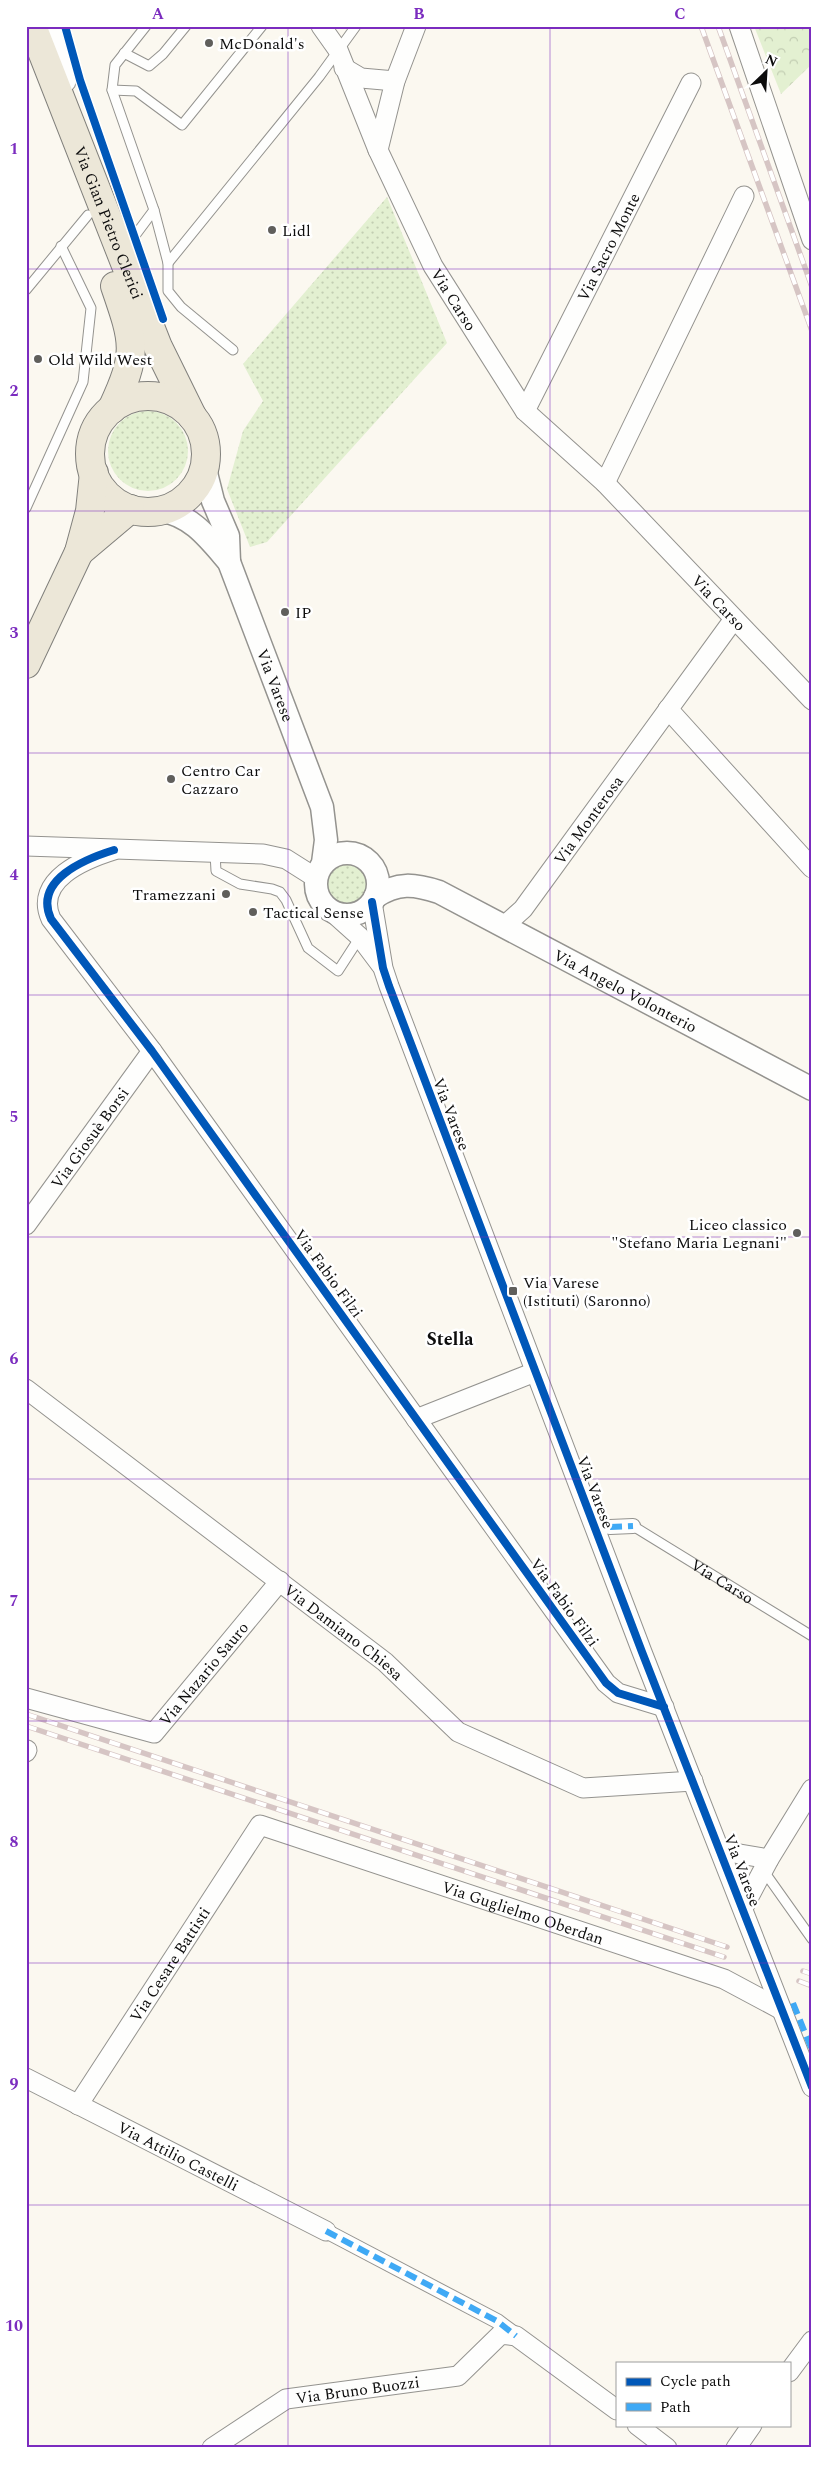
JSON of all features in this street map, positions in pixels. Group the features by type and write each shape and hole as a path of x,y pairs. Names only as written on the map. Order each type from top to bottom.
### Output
{"main road":[{"name":"Via Gian Pietro Clerici","path":"32,26 158,347 192,416"},
{"name":"Via Gian Pietro Clerici","path":"26,48 111,274 132,340 129,368 112,410"},
{"path":"26,664 79,552 90,511 94,473 91,456 92,439 102,419 112,410 130,400 152,396 174,402 192,416 203,435 206,458 205,469 201,479 189,496 171,508 145,512 130,509 111,499 94,473"},
{"path":"79,552 130,509"}],"street":[{"path":"50,26 85,142 82,155"},
{"name":"Via Carso","path":"321,26 338,50 378,150 433,266 526,411 605,483 812,700"},
{"path":"378,150 395,80 416,26"},
{"path":"739,26 812,240"},
{"path":"344,68 361,78 395,80"},
{"name":"Via Sacro Monte","path":"526,411 691,83"},
{"path":"605,483 744,196"},
{"name":"Via Varese","path":"205,469 213,501 228,536 229,562 322,807 326,840 319,871"},
{"name":"Via Varese","path":"161,511 170,512 188,520 205,534 229,562"},
{"name":"Via Monterosa","path":"504,926 523,909 734,619"},
{"path":"668,709 812,868"},
{"name":"Via Varese","path":"322,807 337,827 367,860"},
{"path":"26,846 263,854 283,858 319,871"},
{"name":"Via Fabio Filzi","path":"114,850 80,862 56,882 49,890 46,910 51,919 152,1051 606,1682 618,1693 664,1707"},
{"path":"331,911 351,915 364,910 374,899 378,885 377,876 367,860 346,852 333,856 319,871 318,897 331,911 360,937 383,968"},
{"name":"Via Angelo Volonterio","path":"367,860 414,876 439,892 812,1089"},
{"name":"Via Angelo Volonterio","path":"374,899 396,886 410,884 439,892"},
{"name":"Via Varese","path":"374,899 383,968 535,1372 812,2087"},
{"name":"Via Giosuè Borsi","path":"26,1225 152,1051"},
{"path":"416,1419 535,1372"},
{"name":"Via Damiano Chiesa","path":"26,1389 385,1662 458,1732 582,1788 693,1781"},
{"path":"610,1527 634,1526"},
{"name":"Via Nazario Sauro","path":"26,1698 154,1732 280,1581"},
{"path":"743,1908 766,1864 812,1789"},
{"name":"Via Guglielmo Oberdan","path":"260,1825 724,1979 782,2010"},
{"name":"Via Cesare Battisti","path":"78,2105 260,1825"},
{"path":"722,1854 734,1853 766,1864"},
{"name":"Via Attilio Castelli","path":"28,2084 78,2105 326,2231"},
{"path":"326,2231 497,2321 508,2335 616,2409"},
{"name":"Via Bruno Buozzi","path":"212,2448 286,2399 458,2376 508,2335"},
{"path":"790,2371 812,2341"},
{"path":"638,2426 667,2448"},
{"path":"736,2448 751,2426"}],"lane":[{"path":"146,26 115,65 112,90 154,210 168,263 168,291 181,307 234,350"},
{"path":"124,53 148,66 164,54 186,26"},
{"path":"112,90 136,91 182,126 262,26"},
{"path":"168,263 356,26"},
{"path":"121,256 134,235 154,210"},
{"path":"26,290 88,216"},
{"path":"26,508 83,382 91,308 61,246"},
{"path":"215,853 216,871 240,884 280,892 286,900 308,948 338,970 360,937"},
{"name":"Via Carso","path":"634,1526 812,1636"},
{"path":"766,1864 812,1939"}],"green space":[{"path":"754,26 812,26 812,64 781,94"},
{"path":"387,197 447,343 267,542 250,547 227,489 243,431 263,401 243,364"},
{"path":"148,411 163,414 176,423 185,436 188,451 185,466 176,479 163,488 148,491 133,488 120,479 111,466 108,451 111,436 120,423 133,414"},
{"path":"346,860 355,862 363,867 368,875 370,884 368,893 363,901 355,906 346,908 337,906 329,901 324,893 322,884 324,875 329,867 337,862"}],"railway":[{"path":"701,26 812,331"},
{"path":"718,26 812,287"},
{"path":"26,1714 727,1947"},
{"path":"26,1726 724,1957"},
{"path":"803,1971 812,1974"},
{"path":"799,1981 812,1986"}],"marked path":[{"path":"610,1527 633,1526"},
{"path":"793,2003 812,2050"},
{"path":"326,2231 497,2321 516,2336"}],"cycle path":[{"path":"65,26 80,80 163,319"},
{"path":"114,850 89,859 65,873 55,882 49,893 47,905 51,919 152,1051 606,1683 618,1693 664,1707"},
{"path":"372,902 383,968 389,986 642,1652 812,2087"}],"place":[{"name":"McDonald's","path":"209,43"},
{"name":"Lidl","path":"272,230"},
{"name":"Old Wild West","path":"38,359"},
{"name":"IP","path":"285,612"},
{"name":"Centro Car Cazzaro","path":"171,779"},
{"name":"Tramezzani","path":"226,894"},
{"name":"Tactical Sense","path":"253,912"},
{"name":"Liceo classico \"Stefano Maria Legnani\"","path":"797,1233"},
{"name":"Via Varese (Istituti) (Saronno)","path":"513,1291"}],"district":[{"name":"Stella","path":"450,1339"}]}
